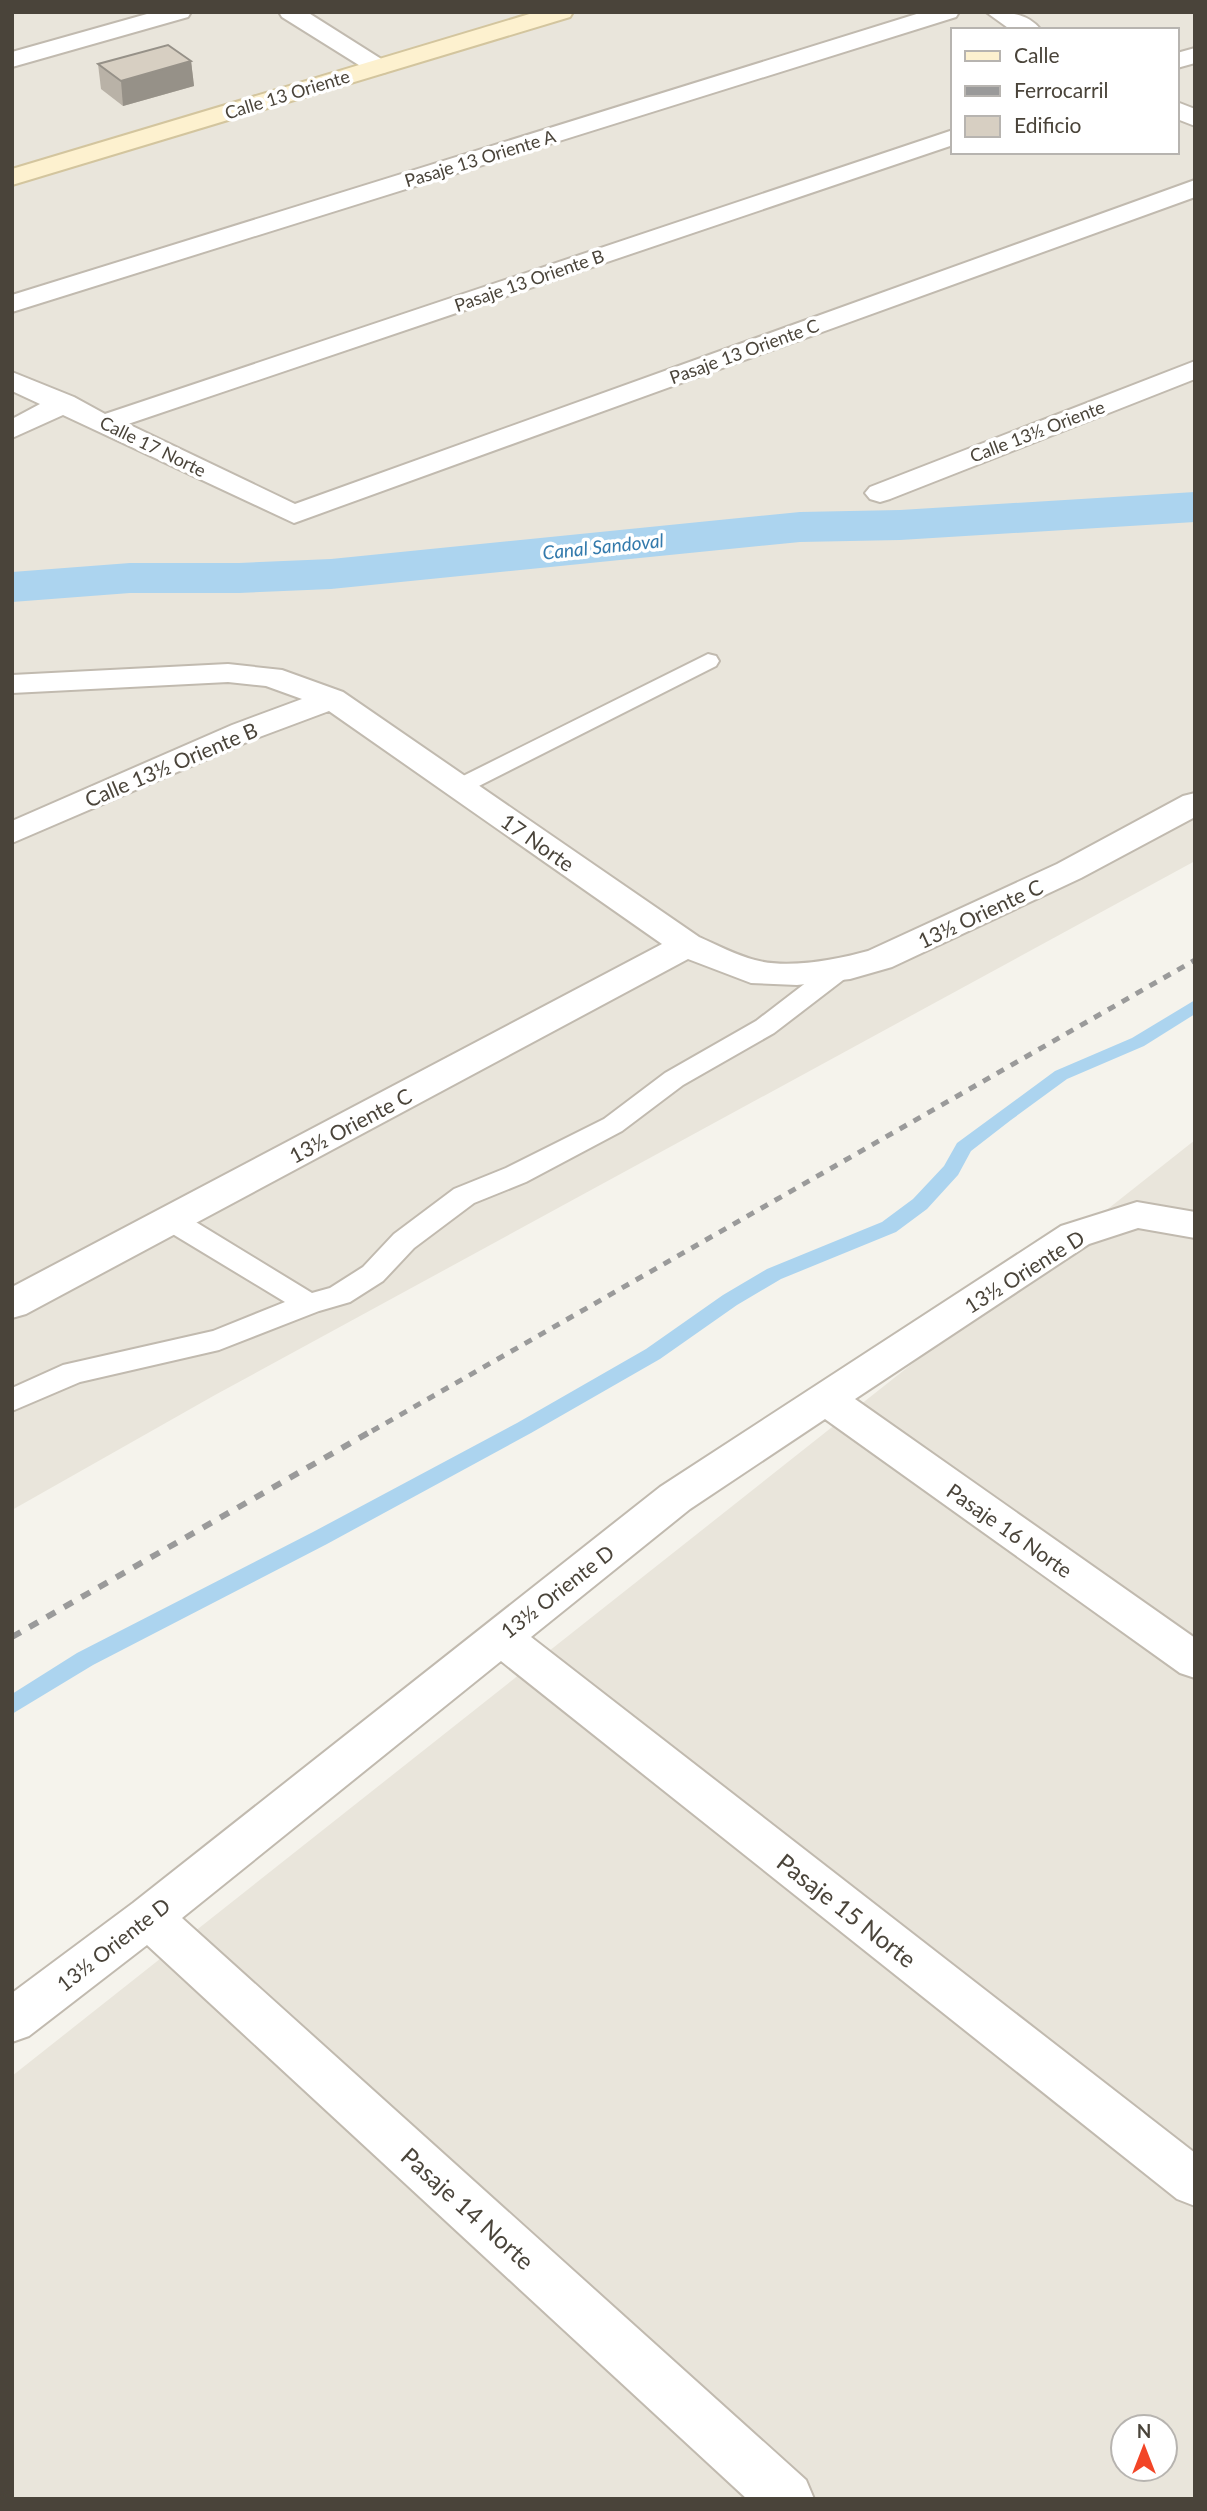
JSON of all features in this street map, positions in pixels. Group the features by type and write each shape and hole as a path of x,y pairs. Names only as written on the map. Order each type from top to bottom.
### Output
{"street":[{"path":"12,60 180,12"},
{"path":"290,12 378,67"},
{"name":"Calle 13 Oriente","path":"12,177 562,12"},
{"name":"Pasaje 13 Oriente A","path":"12,304 948,12"},
{"path":"997,12 1025,28"},
{"path":"1179,110 1195,119"},
{"name":"Pasaje 13 Oriente B","path":"105,423 951,138"},
{"name":"Pasaje 13 Oriente C","path":"294,514 1195,188"},
{"name":"Calle 13½ Oriente","path":"880,493 1195,369"},
{"name":"Calle 17 Norte","path":"12,380 294,514"},
{"path":"12,430 64,403"},
{"name":"17 Norte","path":"12,684 228,673 271,677 331,699 687,945 751,972"},
{"name":"Calle 13½ Oriente B","path":"12,833 243,732 331,699"},
{"name":"13½ Oriente C","path":"751,972 797,974 838,971 880,960 998,906 1195,803"},
{"name":"13½ Oriente C","path":"12,1304 687,945"},
{"name":"13½ Oriente D","path":"12,2021 149,1917 499,1636 676,1498 1075,1235 1137,1215 1195,1225"},
{"name":"Pasaje 16 Norte","path":"826,1399 1195,1661"},
{"name":"Pasaje 15 Norte","path":"499,1636 1195,2183"},
{"name":"Pasaje 14 Norte","path":"149,1917 787,2499"}],"lane":[{"path":"459,787 708,661"},
{"path":"12,1400 73,1373 219,1340 309,1304 340,1295 373,1274 404,1241 464,1196 516,1175 613,1125 674,1079 765,1027 838,971"},
{"path":"171,1220 309,1304"}],"shaded area":[{"path":"12,12 1195,12 1195,861 215,1395 12,1510"},
{"path":"1195,1140 1195,2499 12,2499 12,2076"}],"building":[{"path":"168,45 191,61 121,81 98,64"}],"waterway":[{"name":"Canal Sandoval","path":"12,587 130,578 239,578 331,574 800,527 900,525 1195,507"},
{"path":"12,1705 85,1659 320,1538 524,1428 653,1354 730,1300 774,1274 889,1227 920,1204 951,1170 964,1147 1004,1116 1061,1075 1138,1042 1195,1006"}],"railway":[{"path":"372,1431 1195,960"},
{"path":"12,1637 375,1429"}]}
